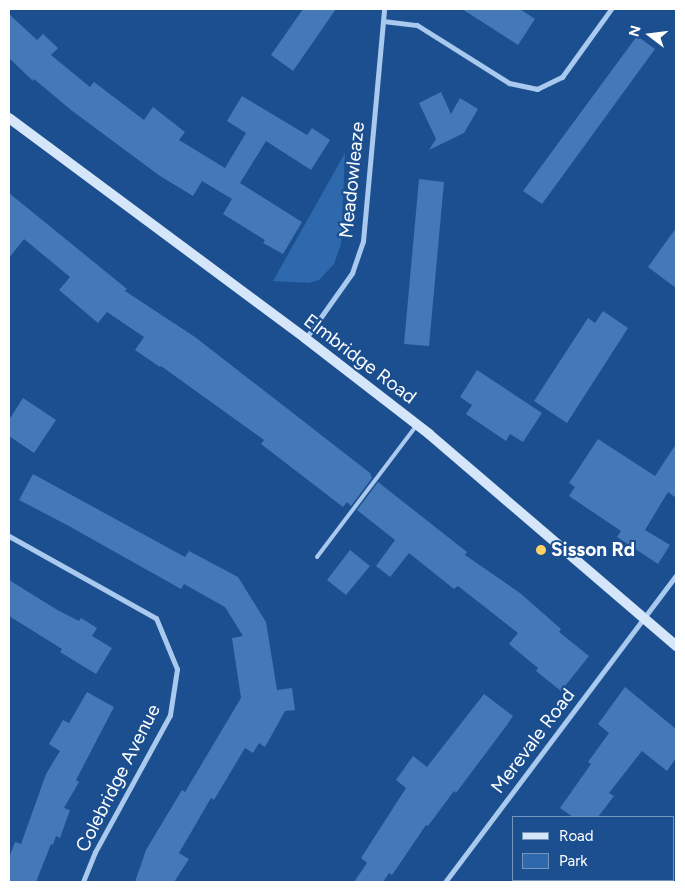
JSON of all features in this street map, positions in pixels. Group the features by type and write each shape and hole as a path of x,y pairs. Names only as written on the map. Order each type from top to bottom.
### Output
{"street":[{"name":"Meadowleaze","path":"305,338 352,272 363,241 384,9"},
{"path":"383,21 417,25 509,83 537,89 562,77 611,9"},
{"name":"Elmbridge Road","path":"9,118 305,338 417,424 676,646"},
{"name":"Colebridge Avenue","path":"9,536 156,618 177,669 170,715 95,852 84,882"},
{"name":"Merevale Road","path":"445,882 676,575"}],"lane":[{"path":"317,557 417,424"}],"green space":[{"path":"345,153 341,244 334,264 319,280 309,283 273,281"}],"building":[{"path":"303,9 336,9 293,71 271,55"},
{"path":"462,9 520,9 535,19 518,45"},
{"path":"9,14 37,40 43,34 58,48 51,55 90,87 94,82 144,120 153,107 185,132 179,140 225,168 246,133 227,121 242,96 307,135 312,128 330,140 311,170 266,141 240,183 302,222 283,254 263,243 265,240 223,214 232,199 202,181 193,196 160,176 71,110 34,79 33,81 9,58"},
{"path":"637,36 655,49 542,204 523,191"},
{"path":"441,92 451,114 460,98 478,109 464,133 429,150 436,139 419,103"},
{"path":"419,179 444,182 429,346 404,344"},
{"path":"9,193 127,289 125,291 195,337 370,473 372,478 351,506 347,502 343,507 261,444 264,440 161,366 135,350 144,337 107,312 98,323 59,290 70,277 24,239 9,258"},
{"path":"676,228 676,288 648,267"},
{"path":"603,311 628,328 567,423 534,401 588,318 595,323"},
{"path":"477,370 542,413 523,442 510,434 506,441 466,414 472,405 460,397"},
{"path":"23,398 56,420 34,453 9,436 9,420"},
{"path":"598,439 655,476 676,444 676,498 668,492 645,530 670,545 658,564 617,537 621,531 569,496 575,487 569,483"},
{"path":"33,474 185,557 189,551 238,577 266,622 277,690 292,688 295,710 285,711 265,747 259,743 253,753 245,748 214,800 211,798 179,853 189,859 174,882 135,882 146,850 182,790 185,792 241,698 232,638 243,636 225,607 184,584 181,589 19,500"},
{"path":"378,482 467,552 465,555 520,593 561,629 559,632 589,656 561,691 536,671 538,668 509,644 518,633 458,586 454,589 409,553 390,577 376,566 395,540 357,510"},
{"path":"350,550 370,566 346,595 327,580"},
{"path":"9,580 59,611 79,621 81,618 97,628 92,636 112,648 96,674 60,652 62,649 9,616"},
{"path":"625,687 676,729 676,758 667,771 642,751 609,793 614,796 599,816 572,816 560,808 591,764 588,762 609,733 598,724"},
{"path":"87,692 114,707 76,780 79,782 64,808 70,810 60,838 56,836 53,845 51,844 36,882 9,882 9,858 15,842 21,844 46,774 60,751 49,744 63,720 69,723"},
{"path":"484,694 513,716 507,725 456,793 454,791 428,826 426,825 392,875 389,873 383,882 354,882 367,863 361,858 406,788 396,780 413,756 427,767"}],"place":[{"name":"Sisson Rd","path":"541,550"}]}
